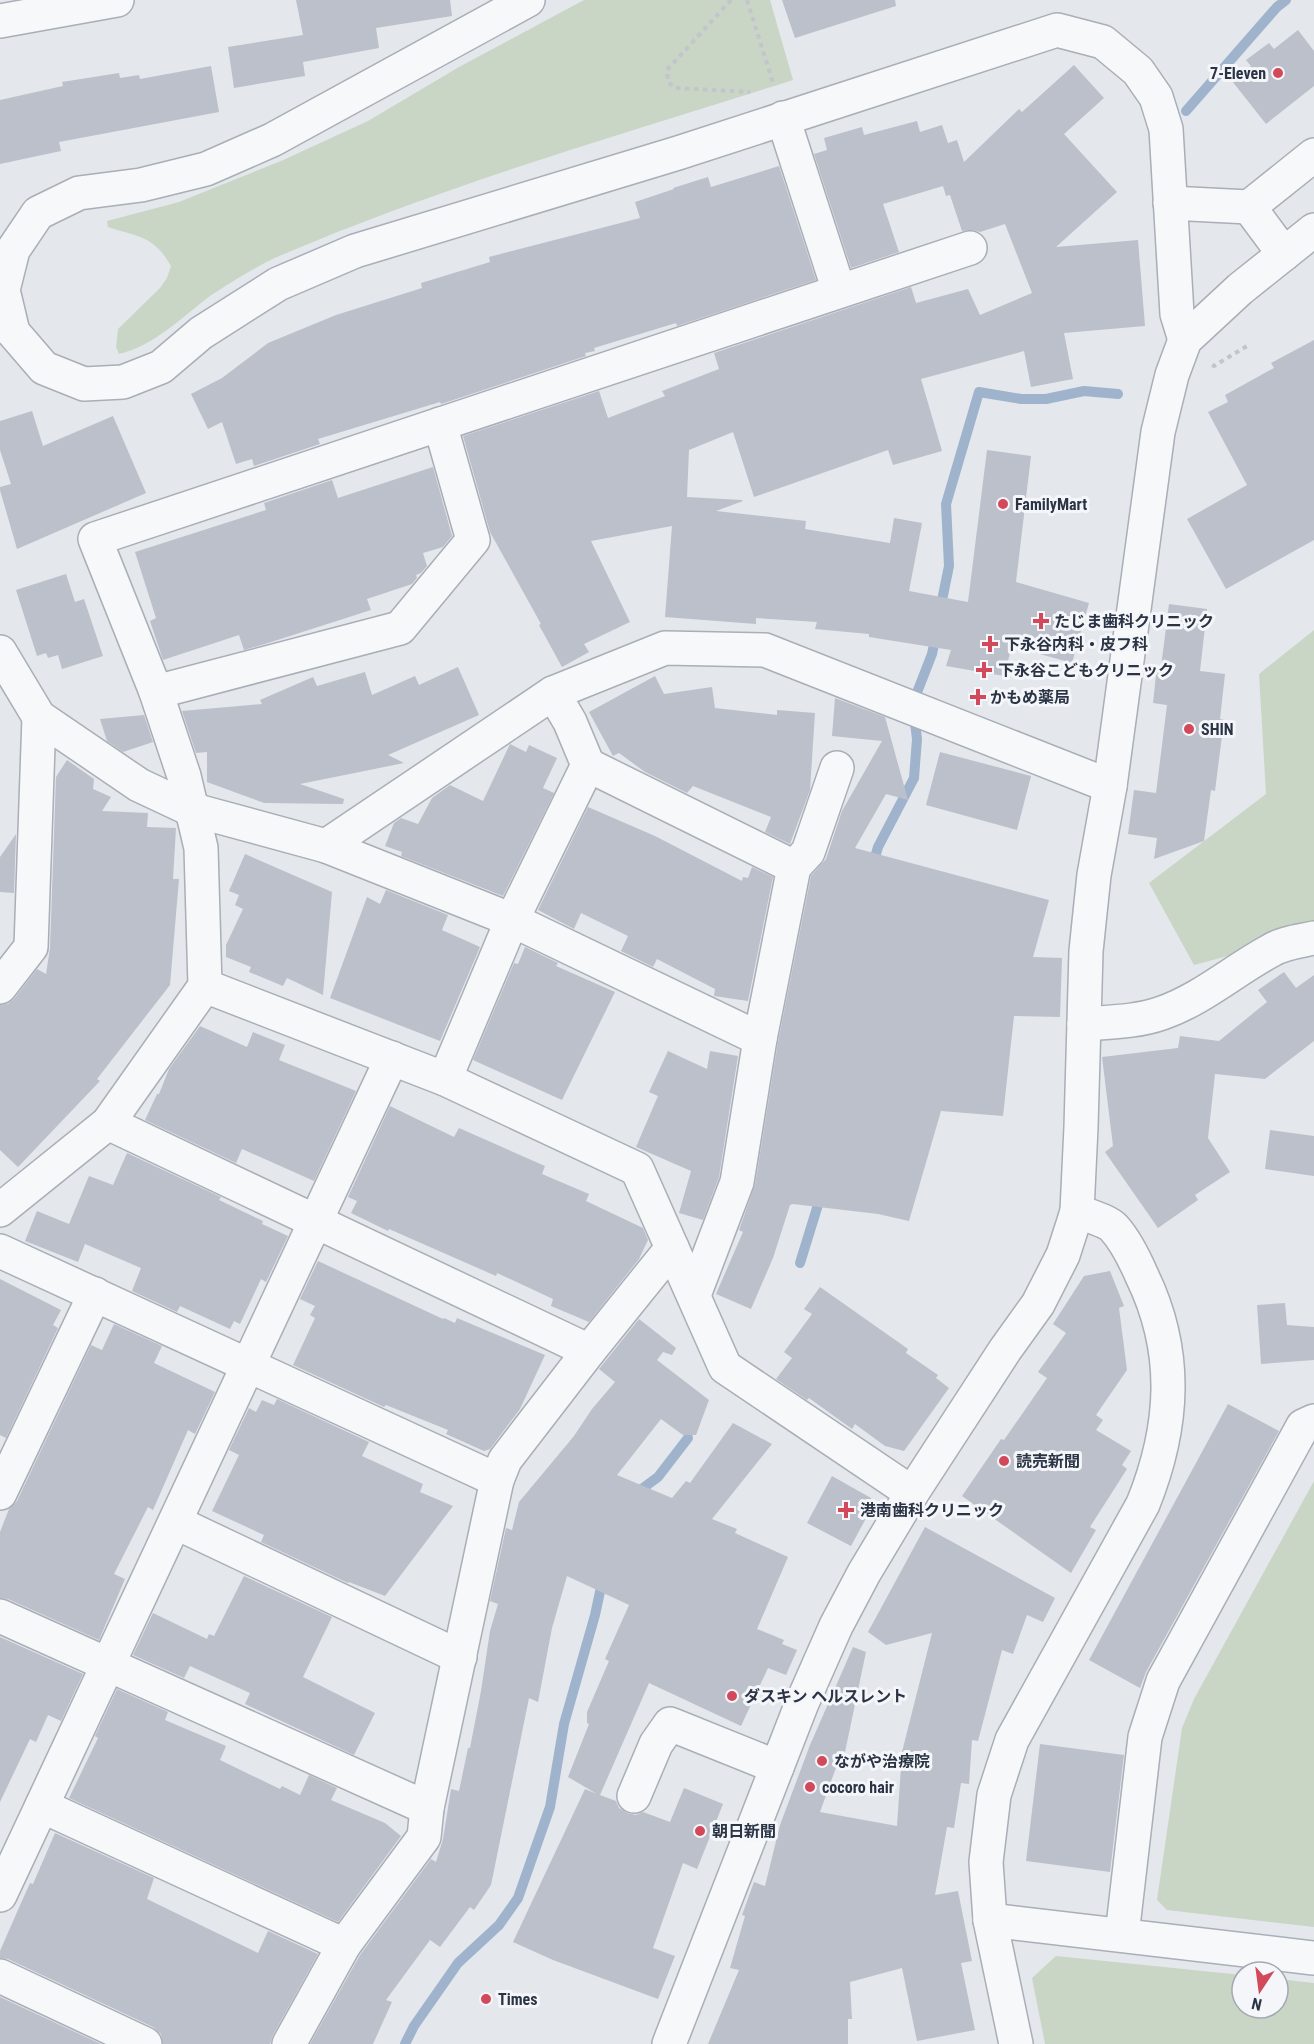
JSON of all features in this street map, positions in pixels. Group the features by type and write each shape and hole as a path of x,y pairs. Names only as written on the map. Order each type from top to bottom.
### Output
{"street":[{"path":"0,21 117,0"},
{"path":"528,0 272,140 206,168 141,185 79,193 38,213 13,250 3,290 14,333 44,368 84,384 123,382 161,367 201,333 278,284 355,251 667,156 779,106 1057,30 1103,42 1138,71 1156,97 1166,129 1177,314 1185,340"},
{"path":"779,106 839,291"},
{"path":"1170,203 1249,207 1314,155"},
{"path":"1249,207 1284,254"},
{"path":"669,2044 801,1703 836,1626 864,1573 912,1493 1005,1350 1038,1304 1063,1255 1077,1211 1086,951 1092,886 1110,786 1158,432 1172,375 1185,340 1240,289 1314,230"},
{"path":"0,1210 108,1123 205,986 201,848 184,776 156,692 95,539 970,248"},
{"path":"156,692 400,628 473,540 440,424"},
{"path":"326,846 553,693 664,648 765,650 1110,786"},
{"path":"0,652 39,717 139,785 190,808 326,846 512,920 760,1039"},
{"path":"553,693 570,722 588,765 794,867"},
{"path":"0,987 31,947 39,717"},
{"path":"445,1079 512,920 588,765"},
{"path":"693,1295 737,1182 760,1039 794,867 808,852 837,768"},
{"path":"1084,1024 1160,1014 1195,998 1272,949 1314,938"},
{"path":"205,986 445,1079 637,1169 725,1366 912,1493"},
{"path":"0,1895 392,1058"},
{"path":"108,1123 589,1351"},
{"path":"1016,2044 990,1920 986,1862 994,1795 1012,1740 1143,1504 1162,1448 1167,1416 1169,1374 1164,1337 1153,1298 1136,1263 1113,1226 1077,1211"},
{"path":"290,2044 344,1946 424,1837 428,1808 497,1480 505,1460 672,1248"},
{"path":"0,1251 497,1480"},
{"path":"0,1493 95,1294"},
{"path":"1122,1935 1145,1737 1163,1681 1303,1426 1314,1421"},
{"path":"175,1522 460,1657"},
{"path":"0,1616 428,1808"},
{"path":"634,1796 656,1744 670,1724 777,1767"},
{"path":"42,1806 344,1946"},
{"path":"990,1920 1314,1958"},
{"path":"0,1976 130,2041"}],"path":[{"path":"731,0 667,70 668,82 675,88 753,92"},
{"path":"747,0 779,106"},
{"path":"1214,366 1247,346"}],"green space":[{"path":"584,0 770,0 793,80 533,162 340,231 252,270 210,296 156,338 119,354 116,347 118,329 160,288 171,266 158,248 151,243 108,227 107,221 179,202 281,161 368,121 459,67"},
{"path":"1314,630 1314,933 1194,965 1149,883 1266,794 1259,674"},
{"path":"1314,1481 1314,1927 1167,1910 1157,1900 1182,1728 1194,1699"},
{"path":"1056,1956 1230,1974 1230,2020 1290,2020 1290,1980 1314,1983 1314,2044 1045,2044 1032,1978"}],"building":[{"path":"296,0 450,0 452,16 376,28 379,48 303,62 305,76 234,88 228,47 303,35"},
{"path":"782,0 895,0 896,6 795,38"},
{"name":"7-Eleven","path":"1298,30 1314,51 1314,86 1266,124 1232,81 1251,66 1246,60 1269,43 1274,49"},
{"path":"1074,65 1104,98 1064,134 1117,192 1056,247 1138,240 1145,326 1064,333 1073,379 1031,387 1024,351 921,379 942,451 893,465 888,450 754,497 733,432 689,450 687,497 742,500 716,511 806,521 805,529 890,543 894,518 922,523 909,591 968,602 987,450 1031,456 1016,582 1089,603 1072,663 1012,646 1004,676 946,666 951,650 869,637 869,634 815,629 817,622 756,618 756,624 665,617 672,526 591,541 630,622 584,644 589,652 562,667 490,532 463,436 599,391 608,418 665,396 662,391 719,369 714,353 911,287 916,303 968,289 980,315 1032,293 1005,224 980,232 962,231 950,195 946,196 943,186 883,204 899,252 851,268 814,154 827,150 824,138 862,127 864,135 917,121 920,132 942,125 948,143 957,140 964,162 1019,109 1022,112"},
{"path":"211,66 219,112 59,142 61,151 0,164 0,100 63,86 62,82 119,73 120,78 139,75 140,79"},
{"path":"779,166 816,280 677,326 676,323 594,348 595,351 585,353 586,356 441,404 440,402 318,439 320,444 254,466 252,459 236,464 222,422 208,429 191,394 222,378 268,343 336,315 422,288 421,283 490,262 489,257 640,218 635,202 673,188 708,177 711,187"},
{"path":"1314,340 1314,540 1226,589 1187,519 1247,485 1208,412 1228,402 1225,395 1274,368 1271,363"},
{"path":"32,411 43,446 113,416 146,493 17,549 0,490 0,487 11,484 0,450 0,421"},
{"path":"433,467 452,536 443,547 423,553 427,566 416,575 417,578 412,584 367,599 371,610 265,644 244,650 239,635 163,660 150,621 156,618 135,552 266,510 264,503 332,480 338,498"},
{"path":"66,574 75,602 84,599 103,656 62,669 58,655 48,658 46,653 37,656 16,590"},
{"path":"1169,604 1207,609 1200,671 1225,674 1220,719 1224,720 1215,791 1211,790 1204,841 1154,859 1157,838 1128,834 1134,790 1156,793 1167,705 1153,703 1157,666 1161,667"},
{"path":"458,667 479,715 388,755 404,763 300,784 344,799 343,804 264,803 207,782 207,752 196,753 182,711 262,704 260,700 313,677 317,686 365,672 372,695 415,676 419,685"},
{"path":"655,676 664,694 712,687 715,708 777,715 777,710 815,713 810,790 790,844 765,832 771,817 693,786 687,793 645,772 619,753 613,756 589,712"},
{"path":"835,698 885,717 908,800 886,794 855,848 1049,900 1033,957 1062,958 1060,1017 1014,1016 1003,1116 941,1111 909,1221 878,1214 790,1205 773,1258 751,1309 716,1294 743,1232 739,1230 755,1185 778,1042 811,876 826,859 842,811 882,741 832,736"},
{"path":"144,715 153,742 123,752 107,741 100,719"},
{"path":"510,744 526,752 529,745 557,758 543,788 554,793 503,896 401,856 402,852 385,846 394,823 401,818 418,824 432,798 450,785 483,801"},
{"path":"940,752 1031,776 1017,830 926,805"},
{"path":"67,760 94,779 93,789 111,797 102,811 148,813 147,827 176,828 173,879 179,879 170,985 97,1079 100,1081 18,1167 0,1150 0,1005 8,1004 14,999 37,969 46,974 50,948 56,777"},
{"path":"588,807 655,836 742,881 743,877 748,878 752,867 773,877 748,1001 714,996 715,989 657,959 653,967 621,951 628,936 581,913 574,929 538,910"},
{"path":"16,834 14,893 0,892 0,857"},
{"path":"245,854 332,892 323,995 287,978 283,986 249,972 251,967 226,957 226,945 243,909 235,905 239,895 229,891"},
{"path":"386,890 448,915 442,930 480,947 440,1041 330,998 367,897 380,904"},
{"path":"525,947 558,963 556,966 615,992 562,1100 473,1060 514,963 518,964"},
{"path":"1284,972 1296,988 1314,975 1314,1041 1265,1079 1215,1074 1208,1138 1230,1172 1195,1195 1198,1200 1158,1228 1105,1152 1113,1146 1102,1057 1178,1048 1180,1036 1219,1041 1267,1002 1258,990"},
{"path":"200,1026 247,1047 253,1032 285,1045 279,1060 356,1091 314,1181 242,1149 236,1163 145,1120 169,1069"},
{"path":"668,1051 707,1069 710,1051 738,1056 719,1177 703,1220 679,1213 691,1171 636,1147 658,1096 649,1092"},
{"path":"390,1106 454,1137 459,1128 545,1166 542,1174 589,1194 586,1201 643,1228 648,1240 639,1259 589,1322 551,1306 553,1299 497,1273 496,1276 351,1213 357,1201 348,1197"},
{"path":"1270,1130 1314,1136 1314,1176 1265,1169"},
{"path":"127,1153 221,1197 219,1200 288,1236 266,1282 261,1279 240,1324 234,1321 230,1329 180,1306 177,1312 132,1291 141,1268 85,1244 78,1262 25,1241 37,1211 69,1224 89,1176 113,1185"},
{"path":"318,1261 443,1319 455,1323 457,1318 545,1355 520,1409 490,1449 484,1451 446,1434 448,1430 386,1405 384,1407 293,1365 315,1318 310,1315 315,1306 300,1299"},
{"path":"1110,1271 1124,1306 1119,1308 1127,1370 1096,1415 1103,1420 1096,1430 1131,1451 1122,1465 1127,1469 1090,1527 1096,1530 1071,1573 962,1496 1047,1378 1038,1372 1066,1333 1053,1324 1084,1276"},
{"path":"0,1279 61,1310 53,1325 58,1328 6,1438 0,1435"},
{"path":"820,1287 908,1349 906,1353 938,1375 936,1378 949,1388 904,1451 885,1446 855,1424 852,1429 809,1398 807,1400 776,1379 792,1358 784,1352 812,1314 804,1309"},
{"path":"1285,1303 1287,1325 1314,1327 1314,1360 1261,1364 1257,1305"},
{"path":"639,1319 676,1348 672,1355 663,1352 657,1360 709,1400 696,1435 683,1435 661,1419 617,1475 672,1498 686,1481 690,1483 733,1423 772,1444 712,1519 737,1529 735,1533 788,1557 757,1629 784,1640 782,1644 797,1650 786,1675 768,1668 741,1726 649,1683 600,1795 616,1801 619,1808 627,1813 636,1815 643,1812 670,1822 684,1788 723,1804 697,1869 683,1863 653,1948 675,1956 658,1999 553,1960 513,1942 585,1789 597,1794 568,1777 589,1724 587,1723 587,1712 609,1661 605,1659 629,1605 567,1576 552,1628 538,1702 529,1698 491,1885 474,1910 470,1907 440,1947 430,1940 386,2000 392,2002 373,2044 310,2044 360,1955 431,1859 436,1862 443,1839 451,1789 459,1791 468,1748 470,1748 490,1631 498,1604 490,1601 506,1528 512,1530 519,1502 615,1382 599,1369"},
{"path":"114,1324 162,1346 154,1363 215,1392 195,1434 188,1430 153,1510 148,1507 114,1574 125,1579 99,1640 8,1599 0,1598 0,1532 9,1509 17,1501 91,1345 102,1350"},
{"path":"277,1399 369,1442 362,1456 423,1484 420,1492 453,1506 385,1596 348,1583 261,1542 264,1535 212,1511 239,1455 229,1450 249,1408 256,1412 262,1400 274,1405"},
{"path":"1228,1404 1279,1431 1146,1672 1140,1688 1089,1660"},
{"path":"832,1476 871,1498 871,1509 851,1546 807,1523"},
{"path":"925,1527 1055,1598 1043,1622 1027,1615 1013,1654 1002,1650 978,1741 972,1740 969,1784 961,1783 954,1828 947,1827 935,1895 958,1891 972,1961 961,1963 975,2030 917,2041 902,1968 850,1982 852,2019 848,2019 848,2044 708,2044 739,1970 730,1968 745,1916 742,1915 754,1882 765,1886 780,1825 810,1745 853,1647 866,1652 845,1752 842,1751 820,1812 897,1826 902,1752 932,1633 886,1645 868,1632"},
{"path":"244,1576 332,1617 303,1677 375,1713 354,1755 245,1704 250,1693 190,1666 184,1678 133,1655 153,1613 207,1639 209,1634 214,1636"},
{"path":"0,1637 83,1674 61,1721 48,1715 36,1742 30,1739 0,1802"},
{"path":"117,1689 168,1712 165,1720 226,1746 220,1760 280,1789 282,1786 300,1795 309,1775 337,1788 331,1800 385,1823 401,1836 338,1922 69,1798 98,1738 95,1736"},
{"path":"1040,1744 1124,1755 1110,1872 1026,1861"},
{"path":"55,1833 154,1878 147,1899 258,1953 268,1931 318,1954 270,2044 163,2044 161,2034 153,2027 8,1959 0,1958 0,1951 21,1903 30,1883 33,1884"},
{"path":"0,1997 101,2044 0,2044"}],"waterway":[{"path":"1186,111 1277,7 1286,0"},
{"path":"940,610 949,566 946,504 979,392 1021,399 1046,399 1084,391 1118,394"},
{"path":"872,867 878,847 914,778 917,739 914,715 916,695 932,654 936,635"},
{"path":"800,1263 821,1195"},
{"path":"635,1494 658,1477 688,1438"},
{"path":"405,2044 414,2026 458,1963 499,1925 518,1898 550,1807 564,1724 595,1615 603,1578"}],"place":[{"name":"7-Eleven","path":"1278,73"},
{"name":"FamilyMart","path":"1003,504"},
{"name":"たじま歯科クリニック","path":"1041,621"},
{"name":"下永谷内科・皮フ科","path":"990,644"},
{"name":"下永谷こどもクリニック","path":"984,670"},
{"name":"かもめ薬局","path":"978,697"},
{"name":"SHIN","path":"1189,729"},
{"name":"読売新聞","path":"1004,1461"},
{"name":"港南歯科クリニック","path":"846,1510"},
{"name":"ダスキン ヘルスレント","path":"732,1696"},
{"name":"ながや治療院","path":"822,1761"},
{"name":"cocoro hair","path":"810,1787"},
{"name":"朝日新聞","path":"700,1831"},
{"name":"Times","path":"486,1999"}]}
